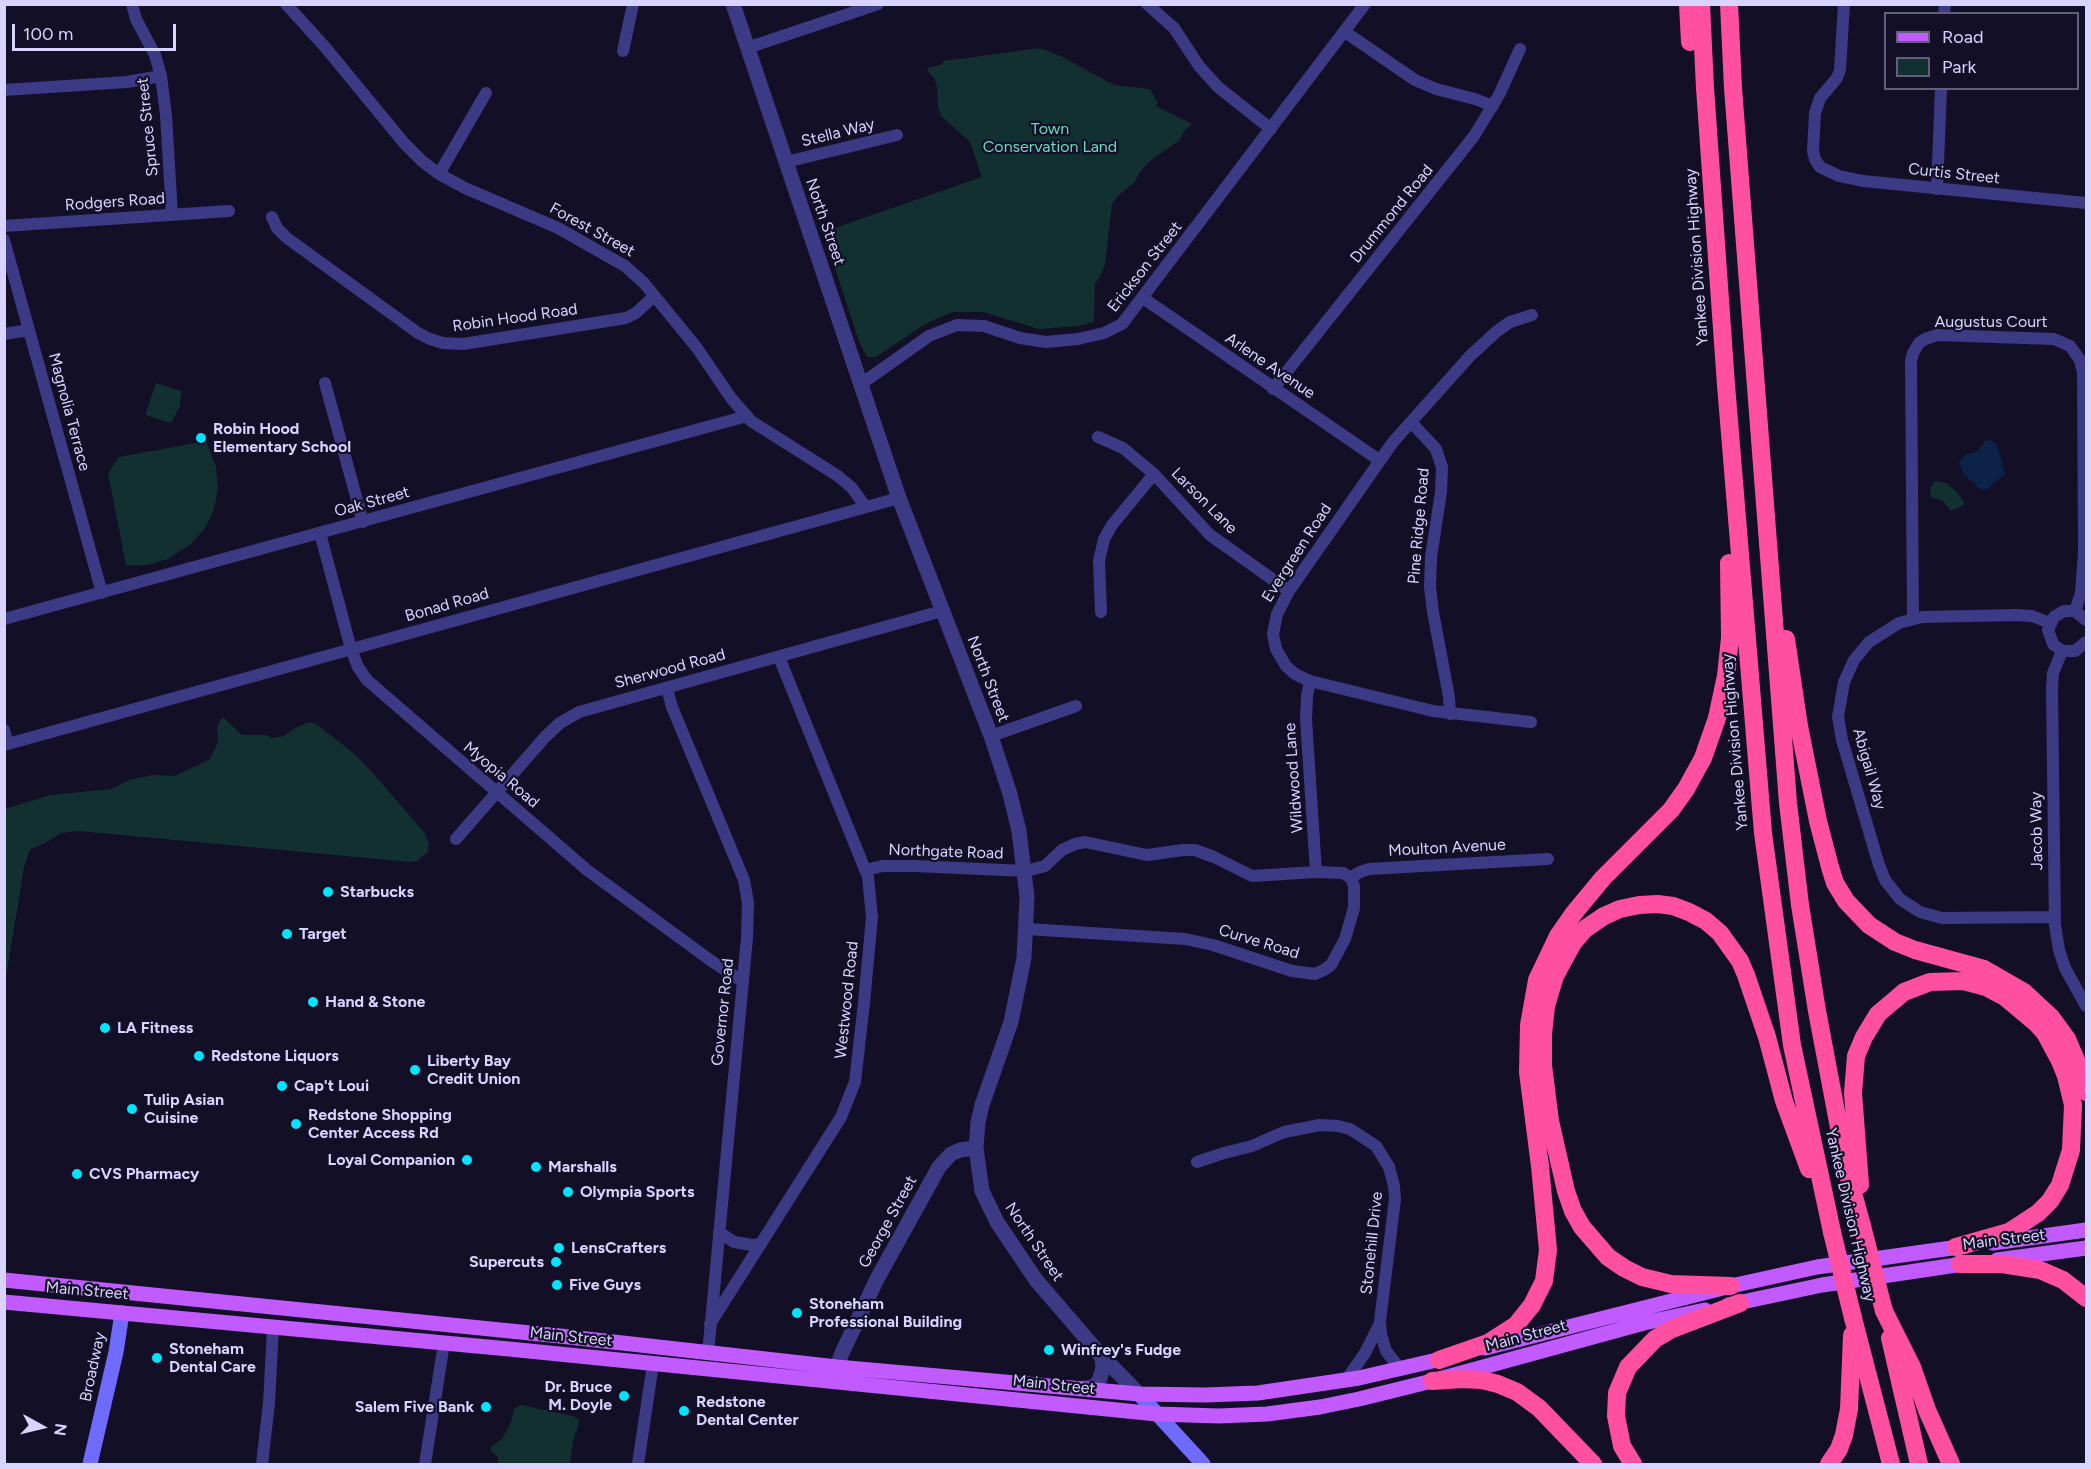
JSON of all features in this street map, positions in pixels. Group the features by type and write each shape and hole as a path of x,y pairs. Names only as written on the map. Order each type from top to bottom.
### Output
{"highway":[{"path":"1688,4 1693,89 1711,175"},
{"name":"Yankee Division Highway","path":"1701,4 1726,385 1754,744 1768,875 1792,1045 1832,1232 1891,1464"},
{"name":"Yankee Division Highway","path":"1730,4 1733,88 1763,485 1788,803 1800,905 1817,1011 1848,1175 1884,1311 1919,1464"},
{"path":"1439,1360 1488,1343 1506,1332 1524,1315 1538,1295 1545,1272 1548,1250 1530,1094 1528,1055 1531,1005 1537,980 1551,949 1574,913 1603,878 1671,810 1686,789 1703,758 1717,718 1726,676 1730,638 1726,385"},
{"path":"1763,485 1799,726 1818,821 1835,883 1858,915 1887,938 1915,950 1984,969 2025,992 2051,1017 2067,1039 2082,1074 2086,1092"},
{"path":"1731,1286 1660,1282 1624,1268 1594,1243 1582,1227 1566,1191 1546,1097 1543,1034 1546,1006 1556,976 1573,943 1585,929 1604,916 1620,909 1639,905 1673,906 1706,921 1720,933 1732,949 1750,984 1784,1101 1832,1232"},
{"path":"1863,1226 1853,1093 1855,1062 1864,1036 1878,1014 1904,992 1930,982 1963,981 1986,987 2005,997 2030,1017 2044,1033 2066,1076 2073,1105 2072,1150 2056,1193 2044,1208 2021,1226 1958,1256"},
{"path":"1958,1256 2040,1270 2063,1280 2086,1298"},
{"path":"1633,1464 1619,1437 1616,1416 1617,1392 1628,1367 1655,1339 1672,1329 1740,1303"},
{"path":"1884,1311 1912,1367 1927,1410 1951,1464"},
{"path":"1829,1464 1845,1435 1849,1409 1853,1318"},
{"path":"1432,1382 1482,1380 1518,1392 1535,1405 1593,1464"}],"main road":[{"name":"Main Street","path":"4,1302 1157,1414 1220,1416 1267,1414 1320,1407 1432,1382 1644,1323 2086,1230"},
{"name":"Main Street","path":"4,1281 560,1336 837,1367 1139,1394 1205,1395 1258,1393 1401,1370 1731,1286 1817,1267 2086,1248"},
{"name":"Broadway","path":"90,1464 116,1352 122,1312"},
{"name":"North Street","path":"1139,1394 1203,1464"}],"street":[{"name":"Spruce Street","path":"132,4 136,19 155,55 161,76 172,215"},
{"name":"Forest Street","path":"286,4 325,47 404,143 439,174 465,188 550,224 602,251 634,273 692,342 731,398 747,416 846,483 865,506"},
{"path":"623,51 633,4"},
{"name":"North Street","path":"733,4 899,498 991,736 1015,812 1026,871 1027,929 1019,990 1007,1035 980,1110 976,1148 982,1191 997,1222 1036,1280 1098,1352 1139,1394"},
{"path":"747,48 878,4"},
{"path":"1147,4 1174,28 1200,66 1218,87 1271,129"},
{"name":"Erickson Street","path":"861,384 929,336 949,327 966,324 978,325 1041,342 1078,339 1114,329 1126,320 1365,4"},
{"name":"Curtis Street","path":"1844,4 1841,65 1837,78 1820,98 1815,114 1813,151 1820,167 1853,179 2086,203"},
{"path":"1345,32 1415,80 1436,89 1476,99 1492,106"},
{"name":"Drummond Road","path":"1273,389 1462,151 1492,106 1520,49"},
{"path":"4,90 127,82 161,76"},
{"path":"1937,189 1941,90"},
{"path":"439,174 486,93"},
{"name":"Stella Way","path":"786,162 897,135"},
{"name":"Rodgers Road","path":"4,226 228,211"},
{"name":"Robin Hood Road","path":"272,217 277,228 287,238 418,333 443,343 463,344 626,318 639,311 654,296"},
{"name":"Magnolia Terrace","path":"4,240 102,594"},
{"name":"Arlene Avenue","path":"1143,298 1379,460"},
{"name":"Evergreen Road","path":"1531,722 1420,709 1310,681 1291,671 1278,654 1274,644 1274,623 1278,610 1289,591 1379,460 1470,356 1510,322 1532,315"},
{"path":"4,334 29,330"},
{"name":"Augustus Court","path":"1913,619 1911,361 1919,343 1937,335 2054,339 2066,343 2078,356 2083,372 2084,552 2081,592 2075,611"},
{"path":"325,383 363,522"},
{"name":"Oak Street","path":"4,619 747,416"},
{"name":"Pine Ridge Road","path":"1411,422 1436,449 1442,462 1442,483 1431,557 1430,587 1450,714"},
{"name":"Larson Lane","path":"1098,438 1128,451 1154,474 1210,535 1289,591"},
{"name":"Larson Lane","path":"1101,612 1099,561 1104,539 1112,525 1154,474"},
{"name":"Bonad Road","path":"6,745 899,498"},
{"name":"Myopia Road","path":"320,533 351,649 360,671 373,687 615,892 742,981"},
{"name":"Sherwood Road","path":"456,839 545,737 569,718 590,708 942,611"},
{"path":"2086,620 2075,611 2060,612 2050,623 2048,634 2051,641 2062,651 2075,651 2086,642"},
{"name":"Abigail Way","path":"2050,623 2032,616 2016,615 1934,616 1913,619 1888,628 1861,651 1848,671 1839,705 1842,740 1882,873 1889,887 1900,899 1912,908 1934,916 2055,917"},
{"name":"Jacob Way","path":"2062,651 2053,673 2052,688 2055,917 2058,942 2065,968 2086,1006"},
{"name":"Westwood Road","path":"711,1323 841,1117 855,1082 872,917 866,870 779,657"},
{"name":"Wildwood Lane","path":"1310,681 1306,718 1316,872"},
{"name":"Governor Road","path":"667,688 672,707 746,888 748,918 708,1353"},
{"path":"991,736 1076,706"},
{"path":"4,730 6,745"},
{"path":"1026,871 1041,868 1069,846 1085,842 1147,855 1195,850 1252,876 1316,872 1343,873 1350,878"},
{"name":"Moulton Avenue","path":"1350,878 1366,870 1548,859"},
{"name":"Northgate Road","path":"866,870 888,866 915,866 1026,871"},
{"name":"Curve Road","path":"1027,929 1185,939 1214,945 1292,971 1318,973 1327,968 1335,958 1351,921 1354,890 1350,878"},
{"name":"Stonehill Drive","path":"1197,1162 1252,1146 1284,1132 1320,1125 1345,1128 1360,1134 1380,1151 1389,1167 1395,1194 1380,1322 1383,1347 1401,1370"},
{"name":"George Street","path":"837,1367 877,1279 939,1167 951,1154 976,1148"},
{"path":"719,1232 734,1242 761,1244"},
{"name":"Stonehill Drive","path":"1346,1380 1365,1353 1380,1322"},
{"path":"262,1464 269,1403 273,1328"},
{"path":"425,1464 444,1343"},
{"path":"1075,1389 1093,1387 1099,1381 1103,1368 1102,1358 1098,1352"},
{"path":"638,1464 653,1364"}],"green space":[{"name":"Town Conservation Land","path":"1040,48 1063,57 1114,85 1150,89 1158,103 1156,106 1192,124 1184,131 1179,141 1151,160 1134,183 1112,204 1105,264 1095,284 1094,322 1078,326 1039,329 983,312 953,312 925,324 876,357 868,357 859,341 823,232 982,177 970,142 941,116 937,87 934,78 927,71 928,68 943,64 943,61"},
{"path":"156,383 181,391 180,406 171,423 145,415"},
{"path":"206,441 216,467 218,488 214,509 205,528 191,544 168,559 147,565 126,565 108,473 119,457"},
{"path":"1935,481 1946,483 1956,491 1964,505 1951,511 1942,500 1933,498 1930,495"},
{"path":"223,717 242,735 266,735 272,738 284,736 309,722 316,724 356,755 379,780 424,832 429,844 428,852 417,861 410,862 79,831 61,833 29,852 24,867 5,983 5,809 50,795 111,789 129,780 153,775 175,776 210,759 218,742 217,726"},
{"path":"521,1405 573,1416 580,1420 573,1441 570,1464 499,1464 491,1447 502,1439 511,1422 514,1409"}],"water":[{"path":"1991,440 1997,445 2005,474 1987,489 1981,490 1964,474 1959,462 1965,455 1978,451 1985,441"}],"place":[{"name":"Robin Hood Elementary School","path":"201,438"},
{"name":"Starbucks","path":"328,892"},
{"name":"Target","path":"287,934"},
{"name":"Hand & Stone","path":"313,1002"},
{"name":"LA Fitness","path":"105,1028"},
{"name":"Redstone Liquors","path":"199,1056"},
{"name":"Liberty Bay Credit Union","path":"415,1070"},
{"name":"Cap't Loui","path":"282,1086"},
{"name":"Tulip Asian Cuisine","path":"132,1109"},
{"name":"Redstone Shopping Center Access Rd","path":"296,1124"},
{"name":"Loyal Companion","path":"467,1160"},
{"name":"Marshalls","path":"536,1167"},
{"name":"CVS Pharmacy","path":"77,1174"},
{"name":"Olympia Sports","path":"568,1192"},
{"name":"LensCrafters","path":"559,1248"},
{"name":"Supercuts","path":"556,1262"},
{"name":"Five Guys","path":"557,1285"},
{"name":"Stoneham Professional Building","path":"797,1313"},
{"name":"Winfrey's Fudge","path":"1049,1350"},
{"name":"Stoneham Dental Care","path":"157,1358"},
{"name":"Dr. Bruce M. Doyle","path":"624,1396"},
{"name":"Salem Five Bank","path":"486,1407"},
{"name":"Redstone Dental Center","path":"684,1411"}]}
